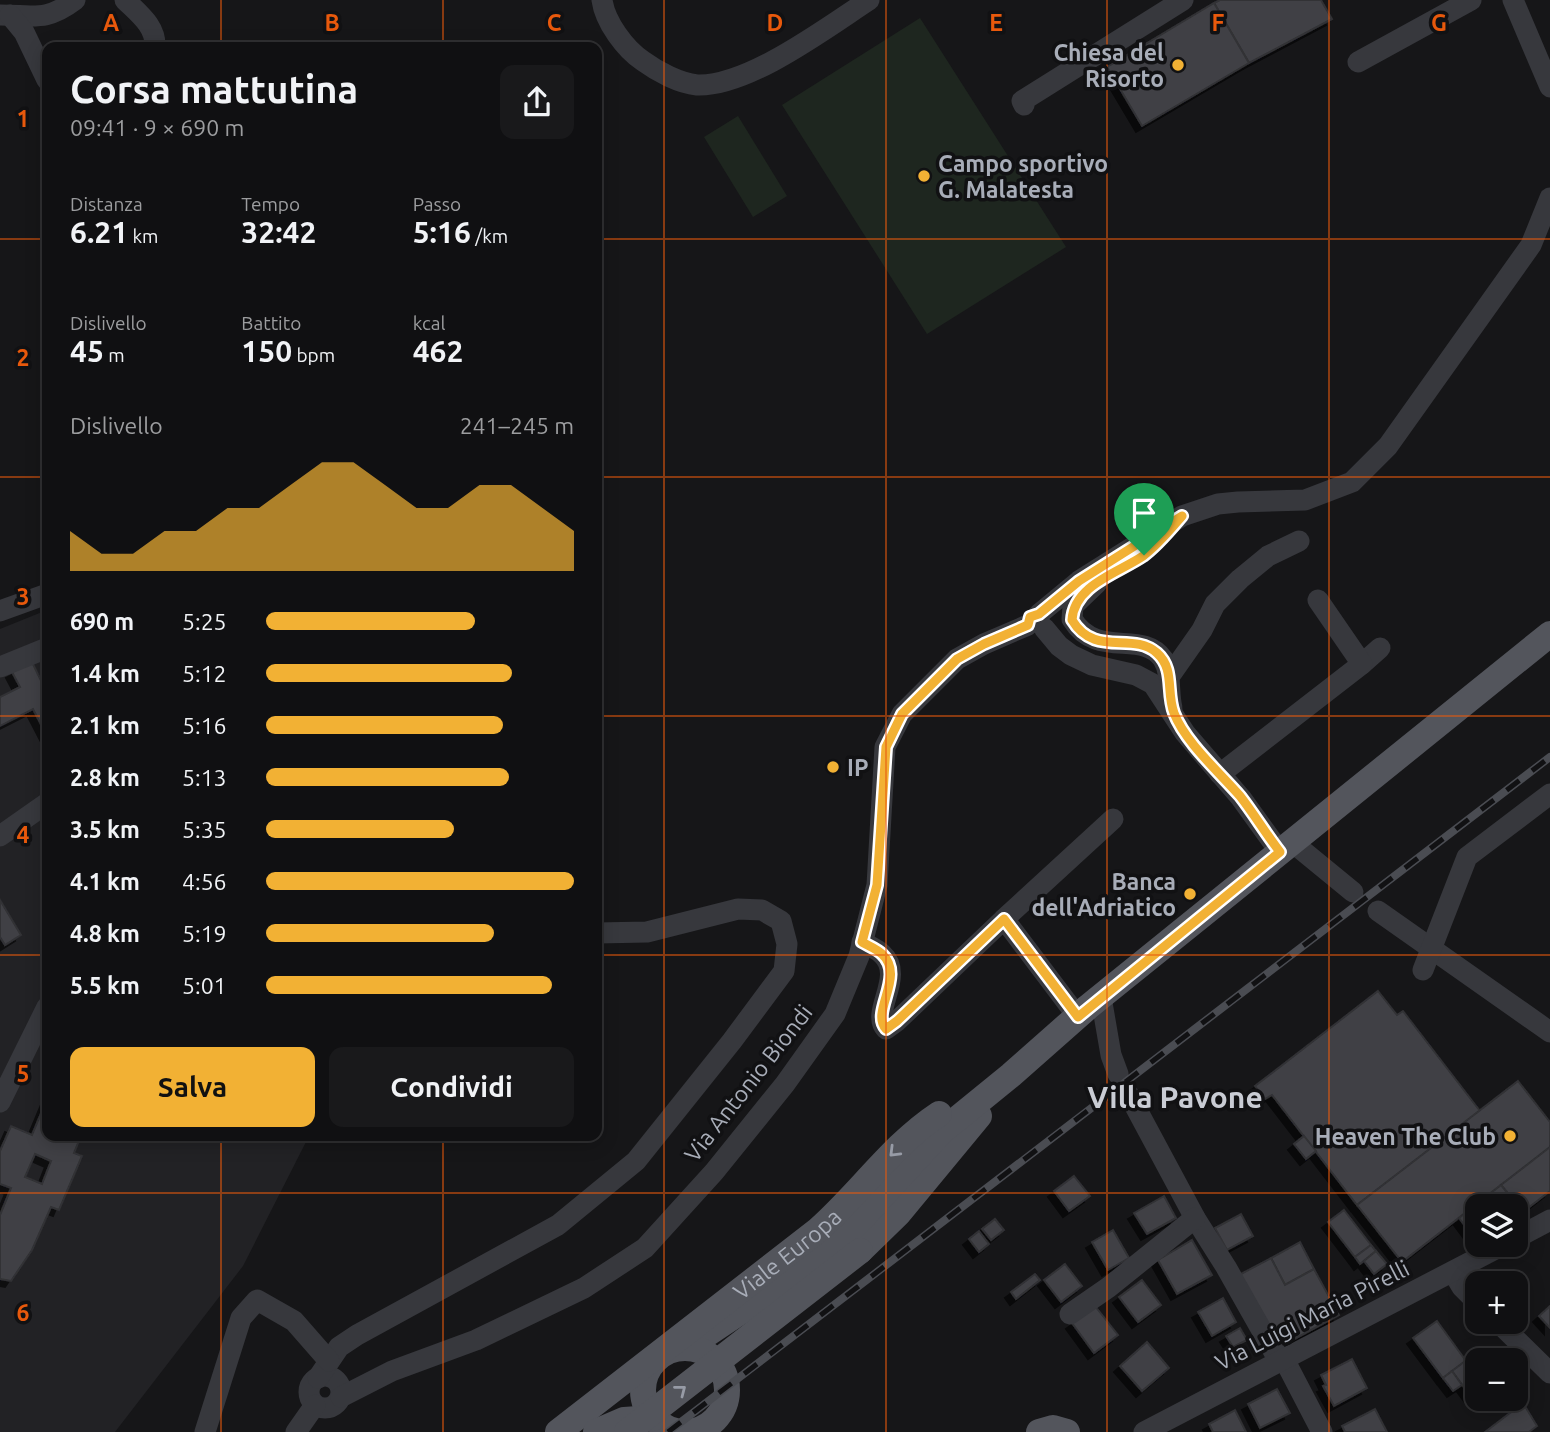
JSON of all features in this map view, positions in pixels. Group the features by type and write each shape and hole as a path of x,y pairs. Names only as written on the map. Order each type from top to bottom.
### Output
{"main road":[{"name":"Viale Europa","path":"686,1348 743,1310 754,1306 841,1238 941,1132 1101,997 1550,634"},
{"name":"Viale Europa","path":"558,1432 818,1230 845,1206 888,1158 924,1124 1011,1075"},
{"name":"Viale Europa","path":"627,1432 860,1251 898,1214 1011,1075"},
{"name":"Viale Europa","path":"723,1371 731,1338 748,1318 754,1306"},
{"path":"589,1432 596,1422 644,1379 650,1366 660,1356 672,1350 686,1348 708,1355 723,1371 727,1391 726,1421 690,1432 670,1429 653,1418 644,1400 644,1379"},
{"path":"596,1432 624,1420 653,1418"},
{"path":"1039,1432 1053,1428 1067,1432"}],"street":[{"path":"5,15 40,17 59,12 75,0"},
{"path":"125,0 151,26 156,42"},
{"path":"602,0 603,9 617,34 637,57 660,73 696,85 728,82 767,65 869,0"},
{"path":"831,23 848,0"},
{"path":"1024,105 1022,101 1183,0"},
{"path":"1358,62 1471,0"},
{"path":"1513,0 1550,87"},
{"path":"5,15 24,32 42,70"},
{"path":"1174,713 1170,697 1170,677 1164,660 1155,651 1141,645 1101,641 1084,636 1072,620 1073,606 1100,582 1144,555 1182,516 1207,507 1238,502 1305,500 1352,482 1388,446 1541,242 1550,198"},
{"name":"Via Antonio Biondi","path":"341,1397 392,1371 476,1340 584,1288 645,1248 714,1172 785,1084 835,1014 859,956 877,885 886,747 902,714 957,659 984,644 1037,622 1079,581 1182,516"},
{"path":"1170,677 1202,630 1215,604 1268,556 1299,541"},
{"path":"0,611 42,596"},
{"path":"1318,600 1362,664"},
{"path":"1037,622 1071,655 1092,665 1136,675 1153,684 1185,733 1286,847 1353,892"},
{"path":"1220,774 1380,649"},
{"path":"0,667 42,654"},
{"path":"1423,970 1467,857 1550,794"},
{"path":"0,836 42,807"},
{"path":"862,942 881,952 889,961 891,979 881,1017 882,1025 886,1029 1113,819"},
{"path":"205,1432 241,1318 257,1300 294,1321 324,1370 328,1377 337,1382 341,1397 330,1407 315,1405 310,1390 311,1385 324,1370 339,1347 558,1225 636,1161 784,971 787,944 781,921 762,910 738,909 647,932 602,933"},
{"path":"1378,911 1550,1032"},
{"path":"1004,919 1078,1017"},
{"path":"1101,997 1111,1055 1118,1074"},
{"path":"0,1102 42,1017"},
{"path":"1129,1095 1195,1218 1274,1352 1284,1359 1322,1432"},
{"path":"1070,1314 1109,1287 1195,1218"},
{"path":"1528,1232 1550,1220"},
{"name":"Via Luigi Maria Pirelli","path":"1144,1432 1481,1257"},
{"path":"1453,1272 1465,1291"},
{"path":"1510,1334 1550,1373"},
{"path":"296,1432 315,1405"}],"shaded area":[{"name":"Campo sportivo G. Malatesta","path":"920,18 1066,247 927,334 782,105"},
{"path":"738,116 787,196 753,217 704,137"},
{"path":"42,612 42,1141 306,1141 243,1266 115,1432 0,1432 0,629"}],"building":[{"path":"1220,0 1321,0 1332,19 1249,63 1214,3"},
{"name":"Chiesa del Risorto","path":"1214,3 1249,63 1142,126 1107,67"},
{"path":"32,662 42,683 42,726 33,709 0,726 0,697 20,687 12,672"},
{"path":"0,900 21,935 5,945 0,937"},
{"path":"1378,991 1397,1015 1403,1011 1480,1111 1357,1205 1272,1095 1265,1099 1255,1086"},
{"path":"1518,1081 1550,1122 1550,1147 1490,1194 1465,1194 1465,1213 1402,1262 1357,1205"},
{"path":"42,1111 42,1141 79,1141 74,1153 82,1156 59,1210 51,1207 32,1250 11,1281 0,1279 0,1215 11,1188 0,1184 0,1151 11,1126 32,1135","holes":["35,1154 51,1161 42,1184 25,1177"]},
{"path":"1304,1136 1316,1151 1306,1159 1294,1144"},
{"path":"1550,1147 1550,1191 1528,1208 1528,1194 1508,1194 1501,1185"},
{"path":"1074,1176 1090,1196 1069,1211 1054,1191"},
{"path":"1501,1185 1508,1194 1490,1194"},
{"path":"1164,1196 1176,1218 1147,1234 1134,1213"},
{"path":"1344,1210 1371,1245 1355,1257 1328,1222"},
{"path":"1465,1213 1465,1226 1459,1218"},
{"path":"1241,1214 1253,1236 1227,1250 1215,1228"},
{"path":"995,1219 1004,1230 991,1240 982,1229"},
{"path":"1113,1230 1129,1258 1108,1270 1092,1242"},
{"path":"979,1231 989,1244 979,1252 969,1239"},
{"path":"1192,1240 1212,1275 1177,1294 1158,1260"},
{"path":"1300,1242 1314,1269 1285,1285 1271,1258"},
{"path":"1371,1245 1376,1251 1360,1264 1355,1257"},
{"path":"1376,1251 1387,1264 1374,1274 1364,1261"},
{"path":"1271,1258 1285,1285 1314,1269 1339,1315 1278,1348 1239,1275"},
{"path":"1065,1264 1082,1286 1061,1302 1044,1280"},
{"path":"1035,1274 1040,1280 1016,1299 1011,1292"},
{"path":"1142,1280 1161,1305 1138,1322 1119,1297"},
{"path":"1223,1298 1236,1322 1212,1336 1198,1312"},
{"path":"1095,1306 1118,1335 1094,1353 1072,1323"},
{"path":"1550,1306 1550,1328 1539,1316"},
{"path":"1437,1321 1465,1362 1443,1378 1413,1338"},
{"path":"1240,1328 1247,1340 1233,1347 1226,1336"},
{"path":"1147,1342 1169,1368 1142,1391 1120,1366"},
{"path":"1352,1359 1367,1388 1334,1406 1323,1386 1326,1385 1321,1375"},
{"path":"1465,1361 1465,1389 1452,1371"},
{"path":"1452,1371 1462,1385 1453,1391 1443,1378"},
{"path":"1277,1389 1290,1413 1260,1428 1248,1404"},
{"path":"1375,1409 1387,1432 1345,1432 1342,1426"},
{"path":"1235,1410 1246,1432 1213,1432 1209,1424"},
{"path":"1513,1411 1528,1411 1537,1426 1529,1432 1485,1432"}],"railway":[{"path":"668,1432 1550,757"}],"place":[{"name":"Chiesa del Risorto","path":"1178,65"},
{"name":"Campo sportivo G. Malatesta","path":"924,176"},
{"name":"IP","path":"833,767"},
{"name":"Banca dell'Adriatico","path":"1190,894"},
{"name":"Heaven The Club","path":"1510,1136"}],"district":[{"name":"Villa Pavone","path":"1175,1097"}],"route":[{"path":"1182,516 1144,555 1082,596 1073,606 1072,620 1084,636 1101,641 1141,645 1155,651 1164,660 1170,677 1170,697 1174,713 1185,733 1251,810 1280,852 1078,1017 1004,919 886,1029 882,1025 881,1017 891,979 889,961 881,952 862,942 877,885 886,747 902,714 957,659 1028,625 1030,617 1039,614 1079,581 1182,516"}]}
